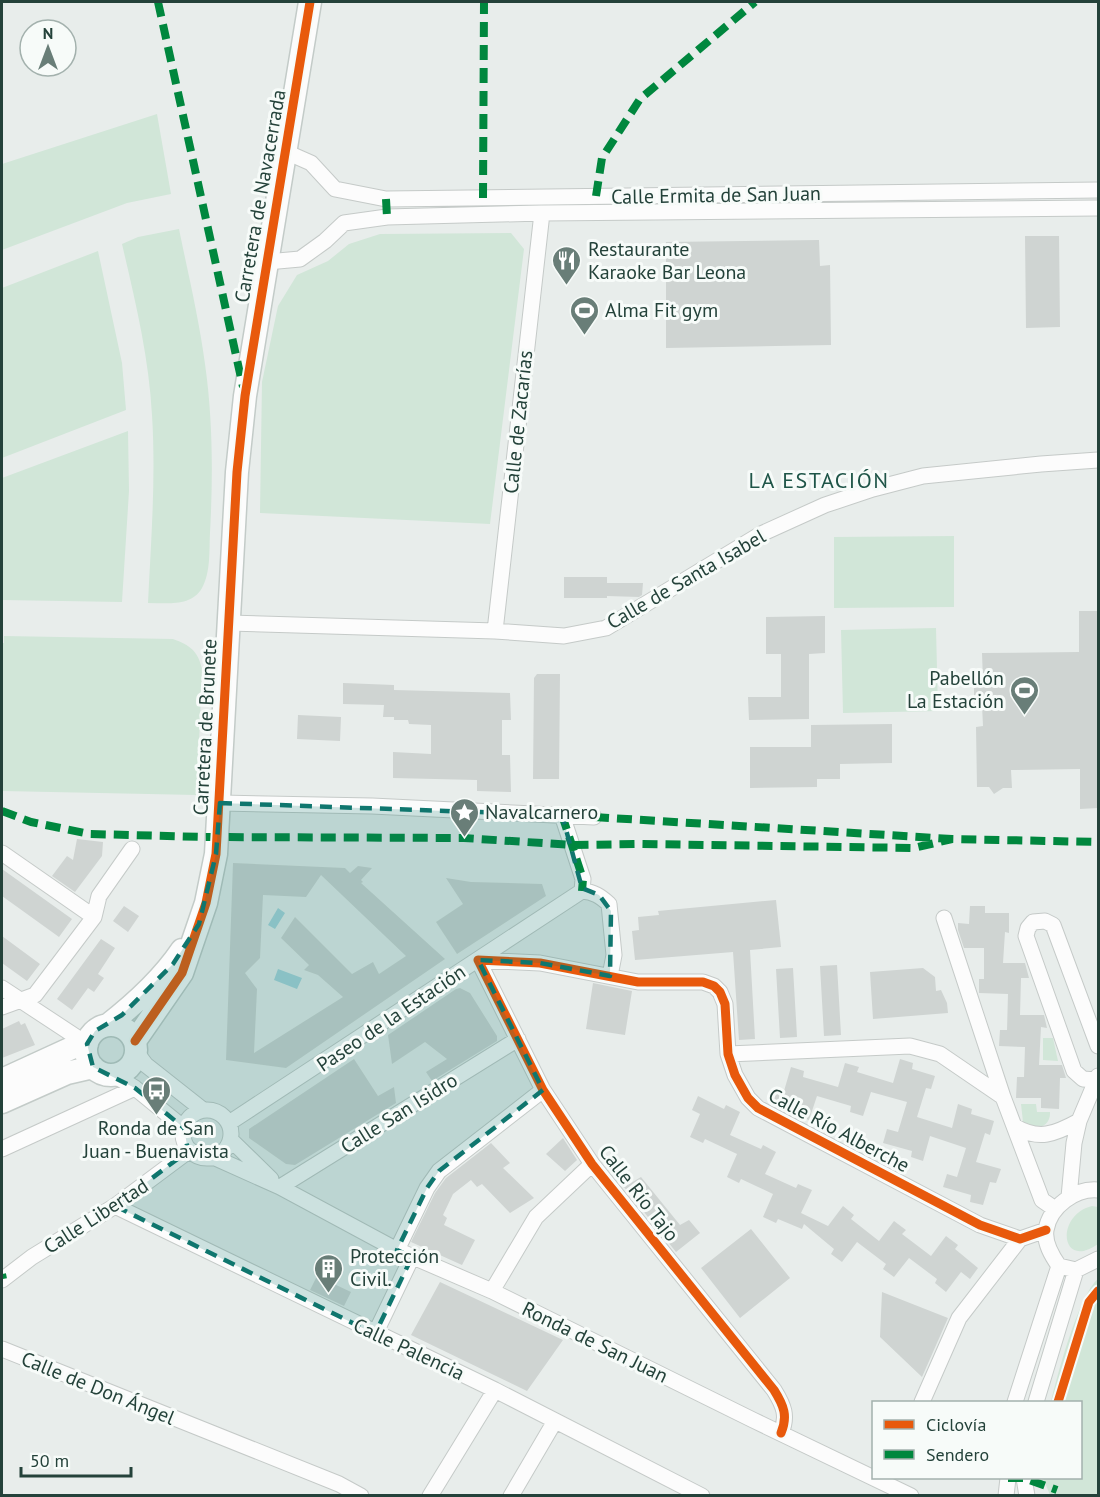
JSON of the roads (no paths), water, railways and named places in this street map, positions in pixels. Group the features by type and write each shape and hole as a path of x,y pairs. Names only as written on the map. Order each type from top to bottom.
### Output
{"street":[{"name":"Carretera de Navacerrada","path":"245,396 310,2"},
{"name":"Calle Ermita de San Juan","path":"286,152 311,163 335,189 386,199 1098,190"},
{"name":"Calle Ermita de San Juan","path":"267,262 300,259 325,241 344,223 387,217 542,213 1098,208"},
{"name":"Calle de Zacarías","path":"495,631 542,213"},
{"name":"Carretera de Brunete","path":"136,1047 182,973 206,903 216,854 237,472 245,396"},
{"name":"Calle de Santa Isabel","path":"228,622 495,631 564,636 606,628 761,534 825,505 873,489 923,476 1098,460"},
{"path":"220,810 372,806 594,817"},
{"path":"562,815 583,879 582,891 599,896 609,904 614,955 610,976"},
{"path":"2,1007 36,995 94,917 99,896 132,849"},
{"path":"2,853 94,917"},
{"name":"Paseo de la Estación","path":"229,1123 582,891"},
{"path":"944,918 1002,1097 1042,1200 1055,1209"},
{"path":"1070,1197 1074,1143 1079,1121 1097,1078 1083,1079 1074,1071 1026,936 1028,928 1034,922 1045,921 1053,925 1098,1046"},
{"name":"Carretera de Brunete","path":"108,1025 128,1009 172,964 199,924"},
{"name":"Calle Río Alberche","path":"478,960 540,963 638,982 703,982 714,986 720,992 725,1004 728,1054 748,1098 758,1108 980,1225 1020,1239"},
{"name":"Calle Río Tajo","path":"478,960 543,1090 592,1164 774,1390 784,1407 786,1421 781,1433"},
{"path":"2,988 87,1044"},
{"path":"184,1128 135,1088 104,1071 87,1057 87,1044 95,1031 108,1025 124,1028 146,1065 203,1110"},
{"name":"Calle San Isidro","path":"280,1187 518,1039"},
{"path":"2,1080 76,1046 87,1044"},
{"path":"728,1054 910,1046 940,1054 1002,1097"},
{"path":"2,1102 67,1073 129,1068 136,1047"},
{"path":"2,1149 135,1088"},
{"path":"397,1250 427,1188 439,1171 543,1090"},
{"path":"190,1150 183,1137 184,1128 194,1114 203,1110 214,1111 229,1123 231,1140 226,1148 213,1157"},
{"path":"1014,1126 1024,1132 1039,1135 1056,1133 1079,1121"},
{"name":"Ronda de San Juan","path":"231,1140 280,1187"},
{"name":"Ronda de San Juan","path":"190,1150 204,1158 213,1157 280,1187 397,1250 492,1291 882,1485 911,1496"},
{"name":"Calle Libertad","path":"2,1278 115,1206 190,1150"},
{"path":"492,1291 536,1217 592,1164"},
{"path":"1098,1190 1090,1189 1070,1197 1055,1209 1046,1230 1047,1245 1059,1266 1076,1270 1098,1259"},
{"name":"Calle Palencia","path":"115,1206 375,1334 495,1390 702,1496"},
{"path":"922,1401 959,1318 1020,1239 1046,1230"},
{"path":"375,1334 412,1257"},
{"path":"1015,1401 1059,1266"},
{"path":"1036,1401 1076,1270"},
{"name":"Calle de Don Ángel","path":"2,1349 339,1484 361,1496"},
{"path":"430,1496 495,1390"},
{"path":"511,1496 555,1420"},
{"path":"1006,1496 1008,1479"},
{"path":"1024,1479 1027,1496"}],"water":[{"path":"278,908 285,913 275,929 268,925"},
{"path":"278,969 302,978 297,989 274,980"}],"place":[{"name":"Restaurante Karaoke Bar Leona","path":"567,286"},
{"name":"Alma Fit gym","path":"584,336"},
{"name":"Pabellón La Estación","path":"1025,716"},
{"name":"Navalcarnero","path":"464,838"},
{"name":"Ronda de San Juan - Buenavista","path":"156,1116"},
{"name":"Protección Civil.","path":"329,1294"}],"district":[{"name":"LA ESTACIÓN","path":"819,480"}]}
